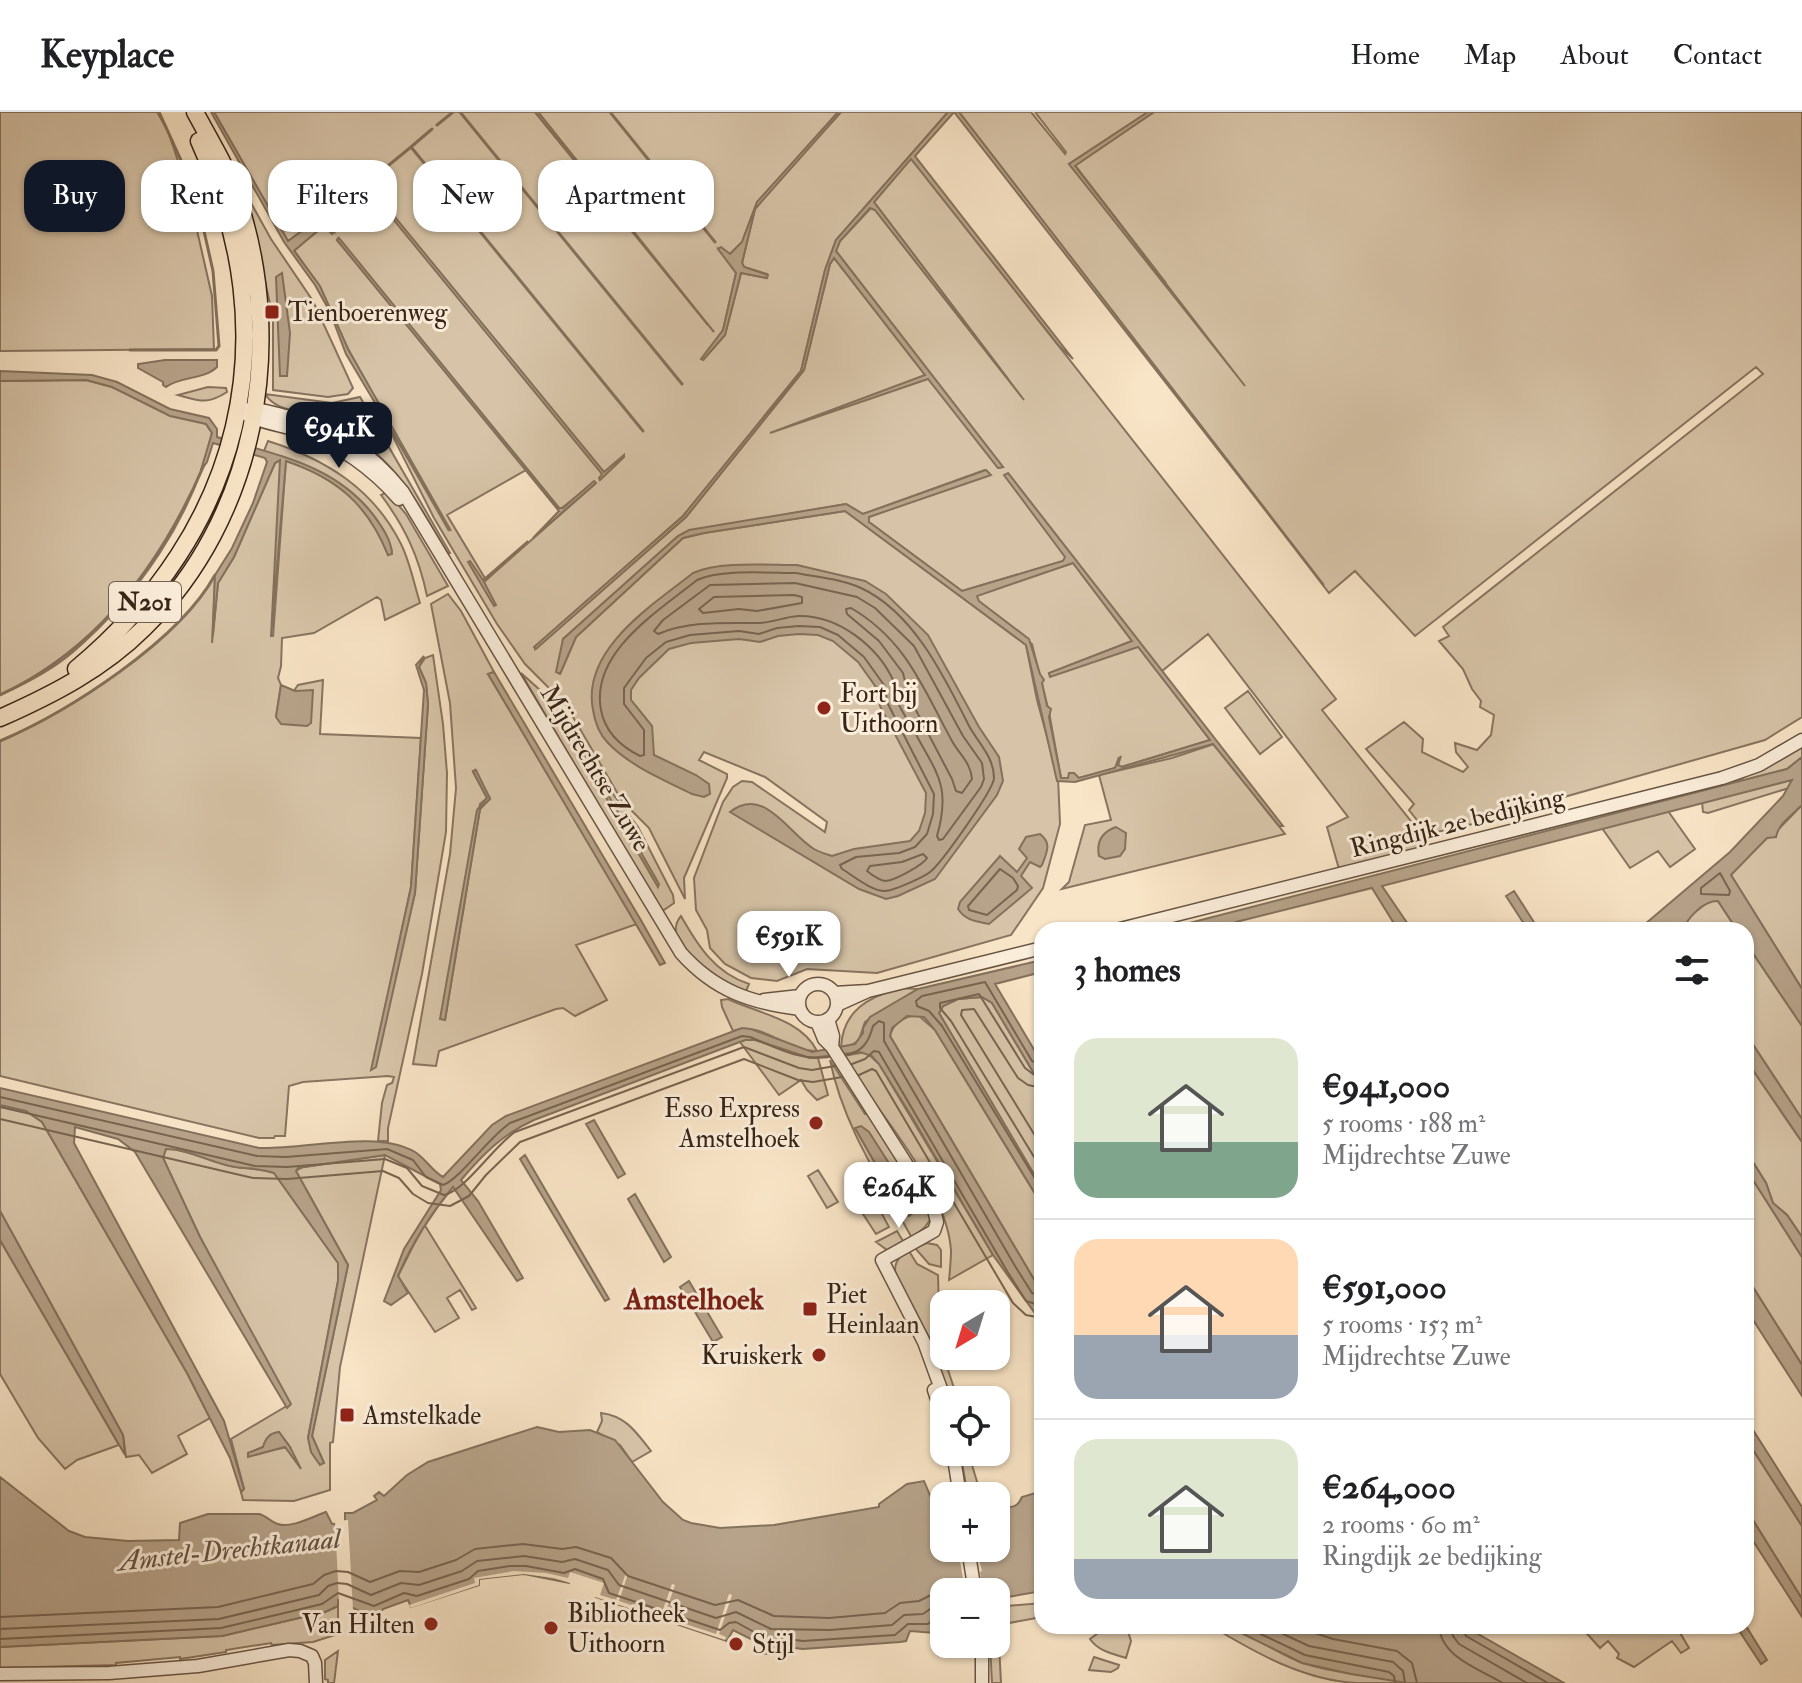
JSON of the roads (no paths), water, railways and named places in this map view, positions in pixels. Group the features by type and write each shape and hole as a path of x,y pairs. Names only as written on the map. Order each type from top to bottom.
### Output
{"main road":[{"name":"N201","path":"186,112 219,187 239,262 245,322 238,447"},
{"name":"N201","path":"0,718 37,700 117,634 160,583 205,509 255,414 262,352 262,310 249,236 237,196 195,112"}],"street":[{"name":"Mijdrechtse Zuwe","path":"238,409 299,420 353,443 382,466 403,492 681,953 718,986 745,998 800,1002"},
{"name":"Ringdijk 2e bedijking","path":"1148,922 1722,778 1759,765 1802,740"},
{"path":"930,1358 882,1260 934,1231 936,1213 921,1183 839,1059 823,1020 835,999 1034,950"},
{"path":"823,1020 807,1018 800,1002 804,990 823,984 835,999"},
{"path":"0,1674 109,1673 176,1667 289,1650 312,1656 316,1683"},
{"path":"982,1658 982,1683"}],"water":[{"path":"211,112 214,112 242,160 238,160"},
{"path":"535,112 576,160 574,160"},
{"path":"841,112 755,209 742,263 744,267 768,275 767,278 741,273 725,335 701,359 723,330 736,273 718,249 721,247 730,254 742,242 757,202"},
{"path":"948,112 954,112 915,156 1073,359 1059,346 911,159 874,202 1024,400 875,210 870,208 840,241 836,251 1003,467 998,468 928,379 770,433 925,375 834,258 804,370 686,517 536,649 534,647 683,516 801,371 825,270 836,240"},
{"path":"954,112 959,112 1324,585"},
{"path":"1148,112 1154,112 1075,166 1245,386 1069,164"},
{"path":"252,178 268,206 268,214 252,185"},
{"path":"397,220 604,472 624,455 600,480 602,474 397,224"},
{"path":"278,232 283,232 288,241 300,232 316,232 294,251 320,286 348,349 451,531 346,354 330,312 315,285"},
{"path":"633,232 634,232 714,332"},
{"path":"339,238 559,508 563,508 594,481 596,483 533,538 559,511 337,240"},
{"path":"282,273 290,333 287,376 280,376 276,277"},
{"path":"165,360 217,360 217,367 206,374 166,387 163,382 138,368 138,364"},
{"path":"0,371 92,375 117,382 170,409 209,418 217,429 217,437 282,456 341,484 374,516 388,538 392,554 388,555 371,522 349,496 321,476 286,461 271,637 280,460 275,463 234,557 218,583 212,643 215,575 232,548 253,503 267,462 265,458 213,443 201,470 212,433 206,424 170,416 112,387 86,380 0,381"},
{"path":"986,470 991,475 869,517 869,522 962,591 1063,561 1065,557 1004,475 1008,473 1283,826 1279,826 1213,744 1075,782 1057,781 1026,645 845,511 683,538 576,637 560,674 556,672 563,639 678,536 689,530 846,504 863,514","holes":["1073,563 1132,641 1049,673 1050,677 1138,647 1210,740 1122,767 1118,765 1121,756 1115,768 1079,778 1069,773 1068,778 1061,778 1049,717 1051,709 1047,706 1044,680 1029,639 979,601 977,596"]},
{"path":"528,541 484,582 494,606 468,562 483,580"},
{"path":"744,564 797,565 865,581 886,594 928,635 999,757 1003,781 997,795 935,879 898,896 886,899 859,889 730,812 742,805 754,804 765,808 804,842 832,856 854,849 910,841 919,831 925,813 926,793 880,706 878,690 858,662 833,641 818,635 799,634 760,642 739,639 691,643 669,649 639,678 631,690 631,700 652,726 654,755 709,784 710,794 704,797 692,794 626,759 605,740 596,724 592,688 598,667 624,631 659,599 693,573 704,569"},
{"path":"424,656 419,667 426,683 428,704 415,893 376,1067 371,1070 411,887 424,690 416,665"},
{"path":"494,672 665,963 660,965 488,674"},
{"path":"281,685 295,691 313,690 311,723 307,726 281,724 276,717"},
{"path":"578,742 659,884 658,887 575,744"},
{"path":"1802,757 1802,805 1783,824 1776,837 1767,838 1731,875 1802,989 1802,1026 1754,955 1754,922 1732,922 1718,901 1707,904 1687,922 1647,922 1730,852 1783,796 1792,780 1382,886 1407,922 1393,922 1372,888 1236,922 1193,922 1787,769"},
{"path":"476,770 490,799 480,809 445,1020 440,1019 477,810 487,798 473,771"},
{"path":"1116,827 1126,833 1125,849 1120,856 1105,859 1099,856 1099,842 1104,834"},
{"path":"1040,834 1047,844 1042,865 1040,867 1030,862 1021,876 1032,888 989,924 964,916 958,909 960,902 1000,856 1017,872 1027,858 1019,849 1026,837"},
{"path":"1514,891 1534,922 1523,922 1506,896"},
{"path":"1034,962 1034,974 995,984 1034,1050 1034,1074 992,1003 982,997 958,999 943,1006 939,1013 1034,1174 1034,1192 924,1017 907,1016 892,1028 890,1036 1034,1279 1034,1312 993,1255 912,1117 872,1056 860,1052 810,1058 756,1040 745,1040 534,1120 503,1138 477,1162 461,1180 478,1201 523,1278 517,1281 453,1187 422,1230 398,1276 408,1293 391,1305 384,1301 404,1249 441,1190 440,1184 385,1155 298,1168 296,1171 348,1265 312,1436 324,1463 320,1465 311,1452 308,1438 338,1281 338,1263 274,1173 226,1165 175,1150 166,1149 163,1158 200,1237 291,1404 287,1408 135,1152 118,1139 75,1127 74,1143 224,1421 244,1489 241,1492 230,1458 187,1373 42,1122 26,1111 0,1105 0,1088 259,1148 381,1142 415,1152 443,1177 492,1125 506,1116 742,1028 812,1052 855,1044 870,1017 918,989"},
{"path":"1754,1046 1802,1119 1802,1142 1754,1072"},
{"path":"594,1120 625,1174 618,1178 586,1124"},
{"path":"861,1126 869,1132 915,1204 914,1212 909,1216 903,1212 855,1128"},
{"path":"525,1155 609,1299 605,1301 520,1159"},
{"path":"1754,1164 1766,1183 1773,1203 1787,1215 1802,1237 1802,1257 1754,1182"},
{"path":"635,1194 671,1257 664,1262 628,1199"},
{"path":"0,1211 123,1435 125,1455 0,1240"},
{"path":"689,1281 722,1337 713,1342 680,1287"},
{"path":"1754,1289 1802,1365 1802,1396 1754,1321"},
{"name":"Amstel-Drechtkanaal","path":"537,1427 559,1432 590,1430 615,1440 663,1502 683,1520 720,1528 774,1525 879,1507 907,1484 924,1481 930,1495 930,1562 1010,1562 1010,1507 1022,1497 1034,1493 1034,1592 1010,1597 1010,1578 930,1578 930,1633 910,1631 906,1641 900,1642 803,1649 778,1646 775,1655 761,1653 761,1644 733,1630 727,1641 596,1597 599,1585 573,1577 570,1583 524,1574 479,1579 479,1585 411,1607 408,1600 383,1609 378,1616 359,1611 338,1600 338,1606 325,1612 222,1636 0,1647 0,1477 69,1531 85,1537 128,1541 179,1540 180,1523 208,1514 259,1514 283,1525 326,1512 332,1524 345,1523 345,1513 353,1513 377,1500 374,1496 379,1492 384,1496 407,1475 428,1462"},
{"path":"279,1432 301,1469 285,1447 248,1457 248,1453 263,1447 270,1435"},
{"path":"1754,1432 1802,1507 1802,1526 1754,1451"},
{"path":"1754,1522 1802,1599 1802,1617 1754,1542"},
{"path":"1243,1634 1478,1634 1564,1683 1407,1683 1302,1663"},
{"path":"1741,1634 1751,1634 1767,1660 1761,1664"}],"waterway":[{"path":"130,350 216,350 219,346 213,271 195,191 159,112"},
{"path":"437,125 453,112"},
{"path":"460,112 682,384"},
{"path":"610,112 715,242"},
{"path":"432,129 411,147 643,431"},
{"path":"395,160 411,147"},
{"path":"0,695 68,653 123,600 168,536 204,465"},
{"path":"0,741 57,712 120,672 176,625 215,575"}],"place":[{"name":"Tienboerenweg","path":"272,312"},
{"name":"Fort bij Uithoorn","path":"824,708"},
{"name":"Esso Express Amstelhoek","path":"816,1123"},
{"name":"Piet Heinlaan","path":"810,1309"},
{"name":"Kruiskerk","path":"819,1355"},
{"name":"Amstelkade","path":"347,1415"},
{"name":"Van Hilten","path":"431,1624"},
{"name":"Bibliotheek Uithoorn","path":"551,1628"},
{"name":"Stijl","path":"736,1644"}],"district":[{"name":"Amstelhoek","path":"694,1299"}]}
